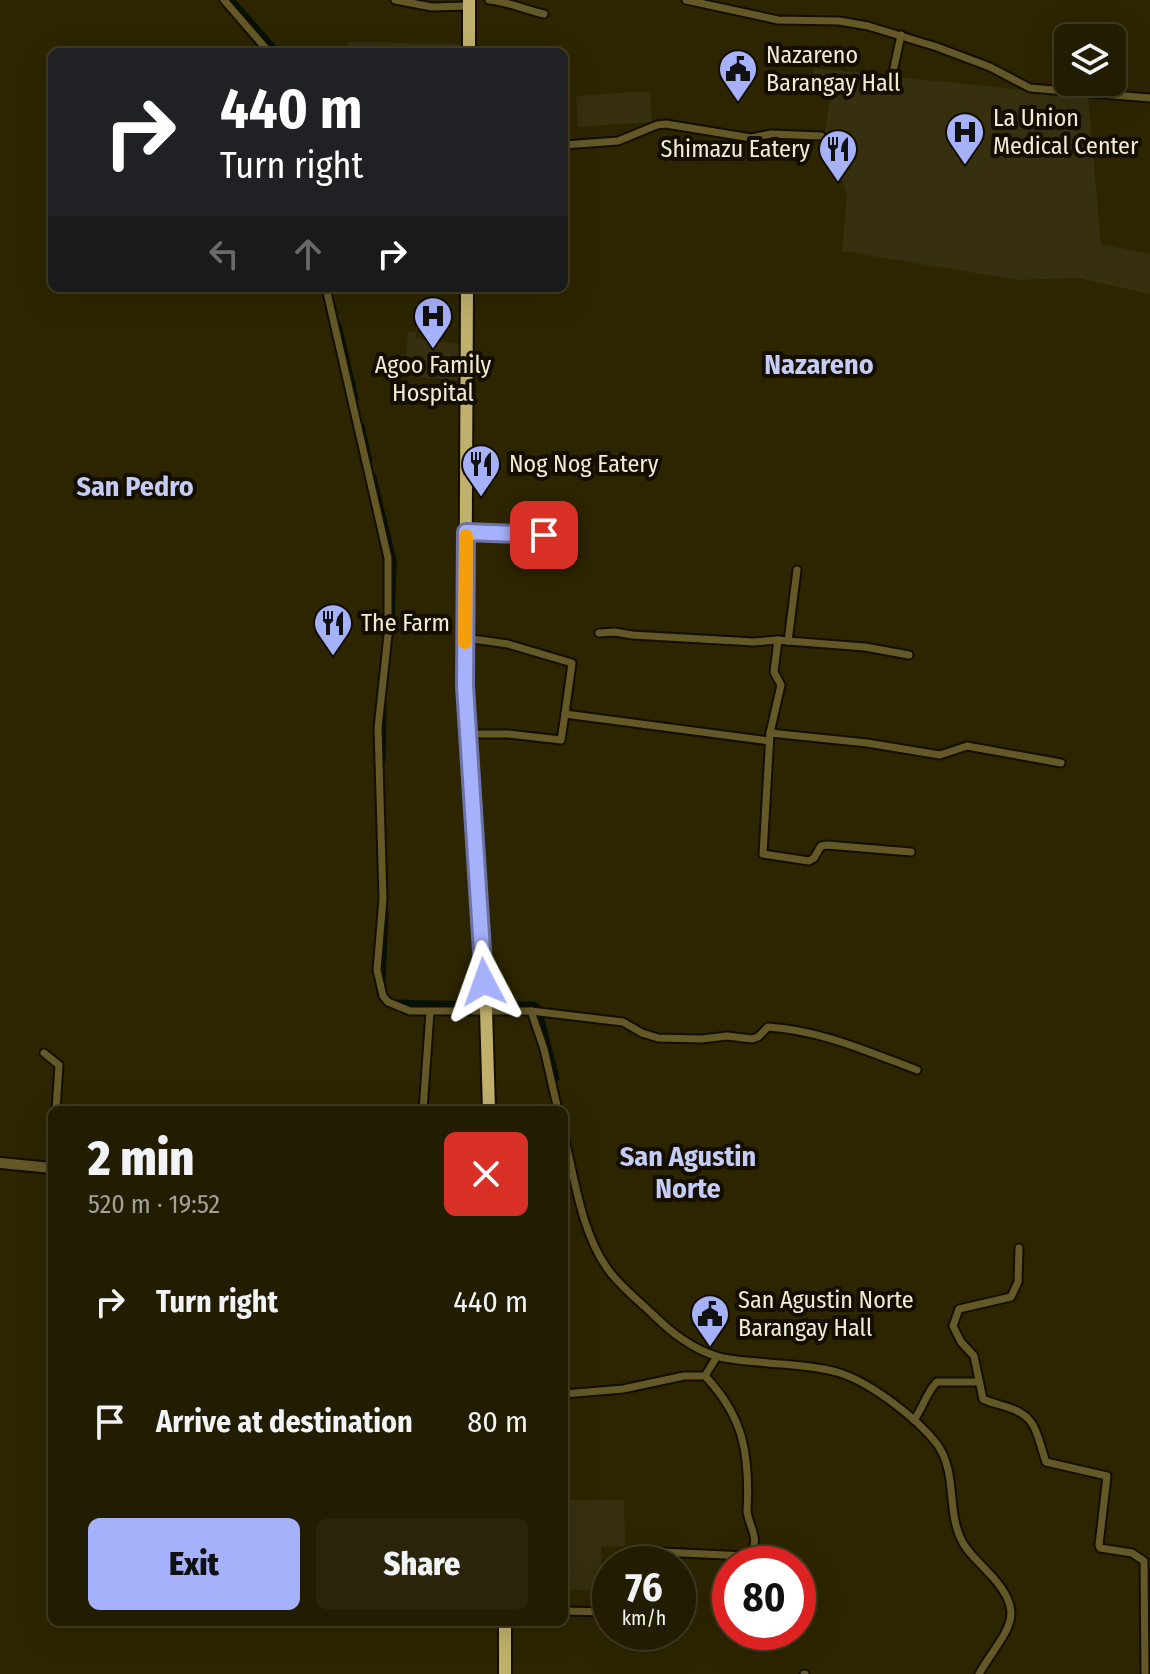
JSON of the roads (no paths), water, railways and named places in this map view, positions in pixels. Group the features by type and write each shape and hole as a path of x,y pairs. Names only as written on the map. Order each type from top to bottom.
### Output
{"highway":[{"path":"469,3 469,48"},
{"path":"467,292 467,734 486,1010 489,1106"},
{"path":"505,1626 505,1674"}],"street":[{"path":"224,0 266,48"},
{"path":"395,0 432,7 469,3"},
{"path":"489,0 507,1 544,14"},
{"path":"686,0 778,20 850,23 901,35 990,67 1030,88 1150,98"},
{"path":"890,86 901,35"},
{"path":"568,145 618,141 666,124 751,138 771,134 821,136"},
{"path":"327,292 388,558 388,635 378,728 383,899 377,970 383,996 401,1009 430,1012 531,1011 623,1022 658,1038 727,1036 752,1039 768,1027 810,1033 870,1050 917,1070"},
{"path":"466,532 544,535"},
{"path":"788,641 797,570"},
{"path":"599,633 754,642 778,640 873,648 909,655"},
{"path":"465,638 508,644 572,663 561,740 508,734 467,734"},
{"path":"778,640 774,672 781,685 770,737 763,854 809,861 821,846 827,845 911,852"},
{"path":"565,714 770,737 867,743 940,755 967,746 1061,763"},
{"path":"531,1011 538,1025 557,1106"},
{"path":"423,1106 430,1012"},
{"path":"44,1053 59,1065 56,1106"},
{"path":"568,1152 585,1219 607,1269 674,1333 716,1358 840,1373 868,1385 914,1420 937,1444 951,1474 953,1515 960,1539 1011,1604 1012,1617 1008,1629 979,1674"},
{"path":"0,1163 48,1168"},
{"path":"1019,1248 1018,1282 1011,1297 959,1309 953,1326 961,1342 974,1356 983,1399 1021,1411 1029,1418 1041,1439 1046,1462 1107,1476 1099,1545 1100,1548 1132,1553 1144,1561 1145,1674"},
{"path":"705,1376 716,1358"},
{"path":"568,1394 623,1389 684,1376 705,1376"},
{"path":"696,1554 747,1556 756,1537 748,1522 744,1441 735,1414 705,1376"},
{"path":"914,1420 928,1399 929,1389 937,1382 979,1382"},
{"path":"568,1611 592,1612"}],"waterway":[{"path":"231,0 273,48"},
{"path":"338,325 355,398"},
{"path":"361,426 369,461"},
{"path":"373,477 393,561 391,626"},
{"path":"382,761 383,710"},
{"path":"382,981 385,913"},
{"path":"397,1003 474,1005"},
{"path":"498,1005 534,1005 538,1008"},
{"path":"540,1016 556,1078"}],"place":[{"name":"Nazareno Barangay Hall","path":"738,103"},
{"name":"La Union Medical Center","path":"965,166"},
{"name":"Shimazu Eatery","path":"838,183"},
{"name":"Agoo Family Hospital","path":"433,350"},
{"name":"Nog Nog Eatery","path":"481,498"},
{"name":"The Farm","path":"333,657"},
{"name":"San Agustin Norte Barangay Hall","path":"710,1348"}],"district":[{"name":"Nazareno","path":"819,364"},
{"name":"San Pedro","path":"135,486"},
{"name":"San Agustin Norte","path":"688,1172"}]}
